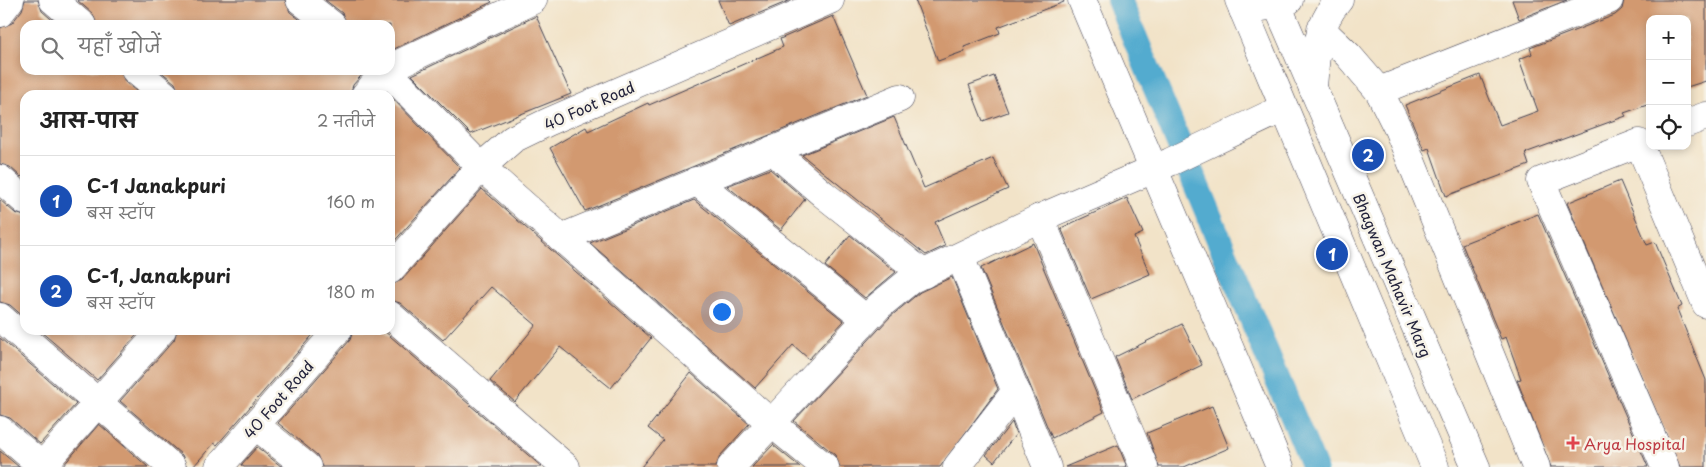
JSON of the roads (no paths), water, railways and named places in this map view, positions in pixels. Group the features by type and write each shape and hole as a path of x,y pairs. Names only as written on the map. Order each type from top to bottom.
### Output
{"street":[{"path":"0,12 10,0"},
{"path":"53,0 76,20"},
{"path":"300,0 326,20"},
{"name":"40 Foot Road","path":"395,264 481,167 513,139 548,122 830,0"},
{"path":"1082,0 1162,166 1280,467"},
{"path":"1313,89 1316,54 1321,29 1332,8 1339,0"},
{"path":"1379,91 1610,0"},
{"path":"395,65 519,2"},
{"path":"1280,2 1241,5 1434,467"},
{"name":"Bhagwan Mahavir Marg","path":"1280,2 1313,89 1476,467"},
{"path":"1321,29 1348,55 1379,91 1398,129 1536,467"},
{"path":"141,75 159,90"},
{"path":"369,90 382,75"},
{"path":"391,75 481,167 770,422 825,467"},
{"path":"561,238 900,98"},
{"path":"731,467 770,422 866,319 912,279 1040,218 1162,166 1284,108"},
{"path":"1691,122 1706,116"},
{"path":"1665,467 1541,181 1644,141 1706,304"},
{"path":"772,150 823,194 924,274"},
{"path":"0,179 20,197"},
{"path":"696,181 866,319"},
{"path":"1040,218 1144,467"},
{"path":"960,257 1047,467"},
{"path":"0,317 20,334"},
{"path":"395,319 566,467"},
{"path":"21,335 99,401 172,467"},
{"path":"0,430 42,466 158,335"},
{"name":"40 Foot Road","path":"228,464 255,425 334,335"},
{"path":"956,467 1016,392"},
{"path":"255,425 306,467"}],"waterway":[{"path":"1119,0 1314,467"}],"place":[{"name":"C-1, Janakpuri","path":"1368,155"},
{"name":"C-1 Janakpuri","path":"1332,254"},
{"name":"Arya Hospital","path":"1573,443"}]}
